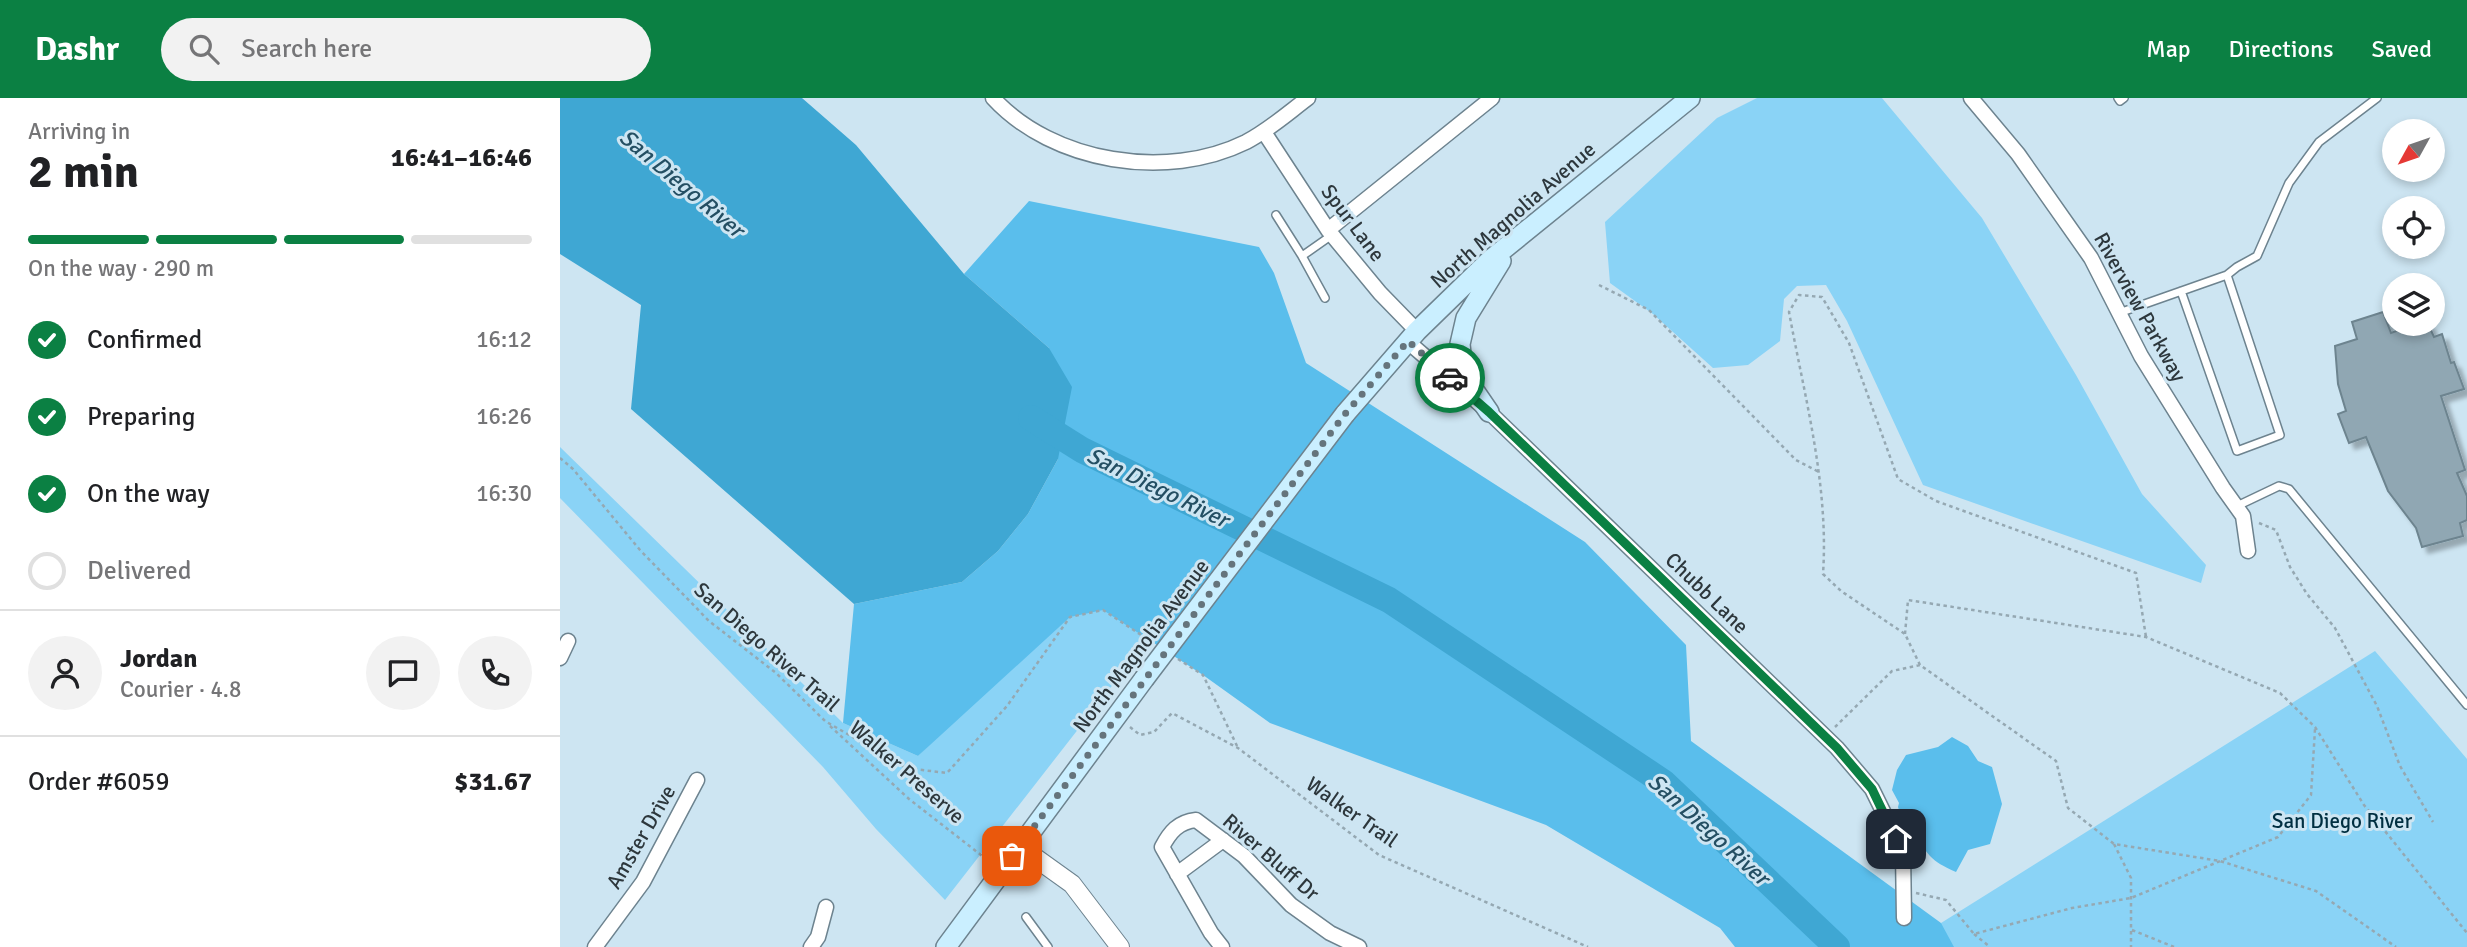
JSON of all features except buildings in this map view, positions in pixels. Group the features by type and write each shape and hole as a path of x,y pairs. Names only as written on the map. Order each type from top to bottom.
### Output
{"main road":[{"name":"North Magnolia Avenue","path":"946,947 1116,716 1345,414 1412,336 1489,261 1690,98"},
{"path":"1489,412 1463,374 1460,344 1466,318 1515,239"}],"street":[{"path":"993,98 1032,130 1068,147 1116,160 1146,163 1193,159 1243,143 1264,132 1308,98"},
{"path":"1330,232 1492,98"},
{"name":"Riverview Parkway","path":"1971,98 2018,154 2091,258 2141,356 2240,511 2248,551"},
{"name":"Spur Lane","path":"1264,132 1330,232 1412,336"},
{"name":"Chubb Lane","path":"1412,336 1825,736 1872,789 1903,852 1903,918"},
{"path":"560,658 568,641"},
{"name":"Amster Drive","path":"595,947 643,883 697,780"},
{"name":"River Bluff Dr","path":"1177,874 1162,847 1177,826 1196,820 1244,856 1291,905 1330,933 1359,947"},
{"path":"1222,947 1177,874 1223,840"},
{"path":"1019,846 1072,884 1120,947"},
{"path":"811,947 818,937 826,907"}],"lane":[{"path":"2118,98 2120,101 2124,98"},
{"path":"2119,313 2227,275 2257,256 2289,183 2319,142 2377,98"},
{"path":"1276,215 1325,298"},
{"path":"1302,256 1330,232"},
{"path":"2181,292 2237,451 2280,435 2227,275"},
{"path":"2240,511 2279,486 2289,489 2467,705"},
{"path":"1026,917 1048,947"}],"path":[{"path":"1599,285 1649,310 1796,460 1819,472"},
{"path":"2132,947 2131,878 2114,844 2068,808 2056,761 1920,665 1905,634 1841,591 1823,574 1825,537 1819,472 1789,312 1799,295 1822,297 1849,343 1898,479 1936,501 2136,573 2146,637"},
{"name":"San Diego River Trail","path":"560,458 573,469 640,550 709,621 776,673 825,721 906,768 947,773 1007,706 1070,617 1103,610 1158,646"},
{"path":"2240,511 2276,530 2290,567 2307,594 2336,628 2377,706 2400,766 2433,822"},
{"path":"1905,634 1908,600 2146,637 2280,694 2315,727 2364,805 2467,933"},
{"path":"1170,653 1203,675 1238,748"},
{"path":"1825,736 1892,671 1920,665"},
{"name":"Walker Trail","path":"1116,716 1140,735 1154,732 1172,713 1238,748 1379,855 1588,947"},
{"name":"Walker Preserve","path":"825,721 909,799 1002,871"},
{"path":"1975,934 2073,908 2131,898 2278,837 2311,795 2315,727"},
{"path":"2114,844 2220,861 2316,891 2396,947"},
{"path":"1902,890 1946,900 1990,947"},
{"path":"2131,930 2174,947"}],"green space":[{"path":"1757,98 1882,98 1982,218 2076,375 2142,494 2206,565 2201,583 1923,485 1847,321 1826,285 1797,286 1784,299 1780,341 1748,365 1713,368 1653,314 1610,283 1605,222 1717,118"},
{"path":"560,447 843,723 918,756 1073,604 1099,593 1150,637 945,900 876,829 823,767 560,498"},
{"name":"San Diego River","path":"2375,651 2467,759 2467,947 1928,947 1941,923"}],"shaded area":[{"path":"1029,201 1259,247 1274,273 1306,363 1585,542 1686,645 1691,741 1941,923 1954,947 1735,947 1720,928 1546,825 1270,723 1203,675 1103,610 1070,617 918,756 843,723 854,604 962,582 998,551 1028,514 1058,459 1049,348 964,274"},
{"path":"1952,737 1968,746 1978,761 1992,767 2002,804 1990,844 1968,850 1956,872 1930,856 1915,829 1905,829 1899,803 1892,790 1897,770 1906,755 1938,747"}],"water":[{"path":"560,98 802,98 856,145 964,274 1049,348 1072,387 1058,459 1028,514 998,551 962,582 854,604 631,409 641,305 560,254"}],"waterway":[{"name":"San Diego River","path":"1031,418 1082,450 1389,600 1663,782 1837,947"}],"way so far":[{"path":"1012,856 1345,414 1408,341 1450,378"}],"route":[{"path":"1450,378 1489,412 1837,748 1872,789 1896,839"}]}
